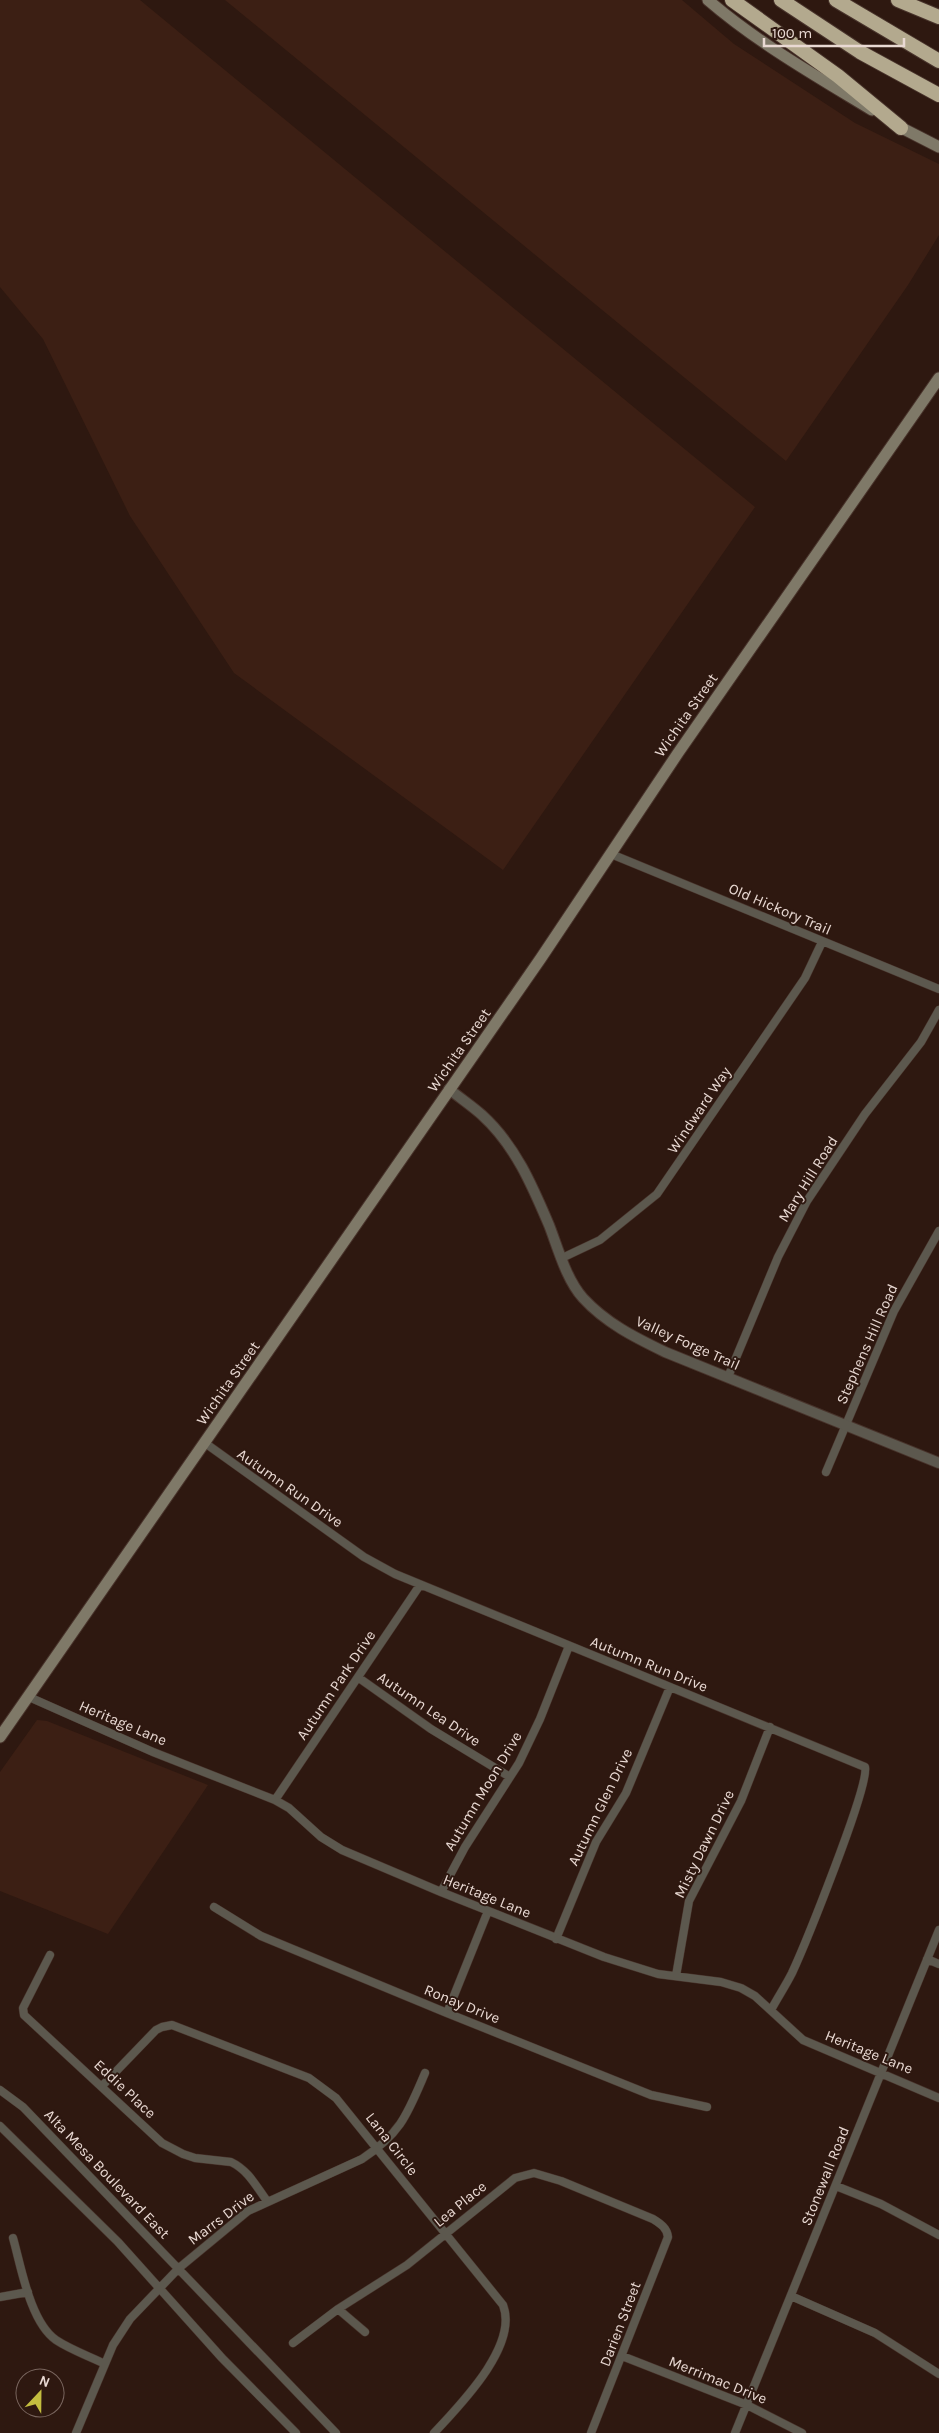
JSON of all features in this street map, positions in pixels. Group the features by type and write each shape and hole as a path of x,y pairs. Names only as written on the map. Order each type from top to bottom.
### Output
{"highway":[{"path":"732,0 838,76 901,128"},
{"path":"782,0 860,52 939,95"},
{"path":"836,0 938,60"},
{"path":"898,0 939,17"}],"main road":[{"path":"708,0 729,18 791,60 901,128 939,147"},
{"path":"916,0 939,12"},
{"name":"Wichita Street","path":"0,1737 29,1698 541,958 939,378"}],"street":[{"name":"Old Hickory Trail","path":"611,854 939,989"},
{"name":"Windward Way","path":"562,1258 600,1240 657,1194 805,978 822,942"},
{"name":"Mary Hill Road","path":"728,1377 778,1257 806,1201 865,1114 921,1042 939,1010"},
{"name":"Valley Forge Trail","path":"449,1089 482,1115 500,1134 519,1160 534,1190 562,1258 581,1296 603,1317 631,1335 665,1352 939,1463"},
{"name":"Stephens Hill Road","path":"826,1472 894,1311 939,1231"},
{"name":"Autumn Run Drive","path":"204,1443 364,1557 395,1574 862,1764 866,1771 858,1800 819,1906 792,1973 771,2010"},
{"name":"Autumn Park Drive","path":"275,1800 420,1585"},
{"name":"Autumn Moon Drive","path":"441,1892 465,1846 510,1777 540,1719 569,1646"},
{"name":"Autumn Lea Drive","path":"359,1678 424,1724 510,1777"},
{"name":"Autumn Glen Drive","path":"556,1939 596,1842 626,1793 670,1687"},
{"name":"Heritage Lane","path":"29,1698 153,1752 275,1800 289,1808 321,1837 342,1850 488,1912 604,1958 658,1974 721,1982 741,1988 771,2010 803,2040 882,2072 939,2098"},
{"name":"Misty Dawn Drive","path":"676,1976 689,1901 741,1801 770,1727"},
{"name":"Ronay Drive","path":"214,1906 261,1936 448,2013 651,2094 707,2107"},
{"path":"448,2013 488,1912"},
{"name":"Stonewall Road","path":"736,2433 939,1930"},
{"name":"Eddie Place","path":"50,1956 22,2008 24,2015 162,2143 183,2154 231,2162 238,2165 245,2171 267,2201"},
{"path":"927,1959 939,1964"},
{"name":"Lana Circle","path":"102,2086 156,2030 172,2025 185,2028 319,2083 336,2098 379,2148 503,2305 506,2314 502,2336 487,2371 475,2389 434,2433"},
{"name":"Marrs Drive","path":"76,2433 113,2345 130,2319 158,2288 179,2268 248,2211 362,2159 379,2148 398,2130 425,2073"},
{"name":"Alta Mesa Boulevard East","path":"0,2090 22,2107 336,2433"},
{"path":"0,2126 118,2242 222,2358 296,2433"},
{"name":"Lea Place","path":"293,2343 338,2309 407,2265 515,2178 534,2173 561,2181 662,2224"},
{"path":"836,2186 881,2204 939,2235"},
{"name":"Darien Street","path":"591,2433 668,2237 662,2224"},
{"path":"13,2238 28,2292 39,2319 56,2340 105,2364"},
{"path":"0,2297 28,2292"},
{"path":"791,2296 875,2334 939,2374"},
{"path":"338,2309 365,2332"},
{"name":"Merrimac Drive","path":"622,2356 747,2405 802,2433"}],"shaded area":[{"path":"0,0 140,0 755,507 503,870 234,673 130,516 43,339 0,287"},
{"path":"225,0 682,0 734,44 855,123 939,164 939,235 908,285 786,461"},
{"path":"37,1720 47,1721 208,1785 108,1934 0,1891 0,1772"}]}
